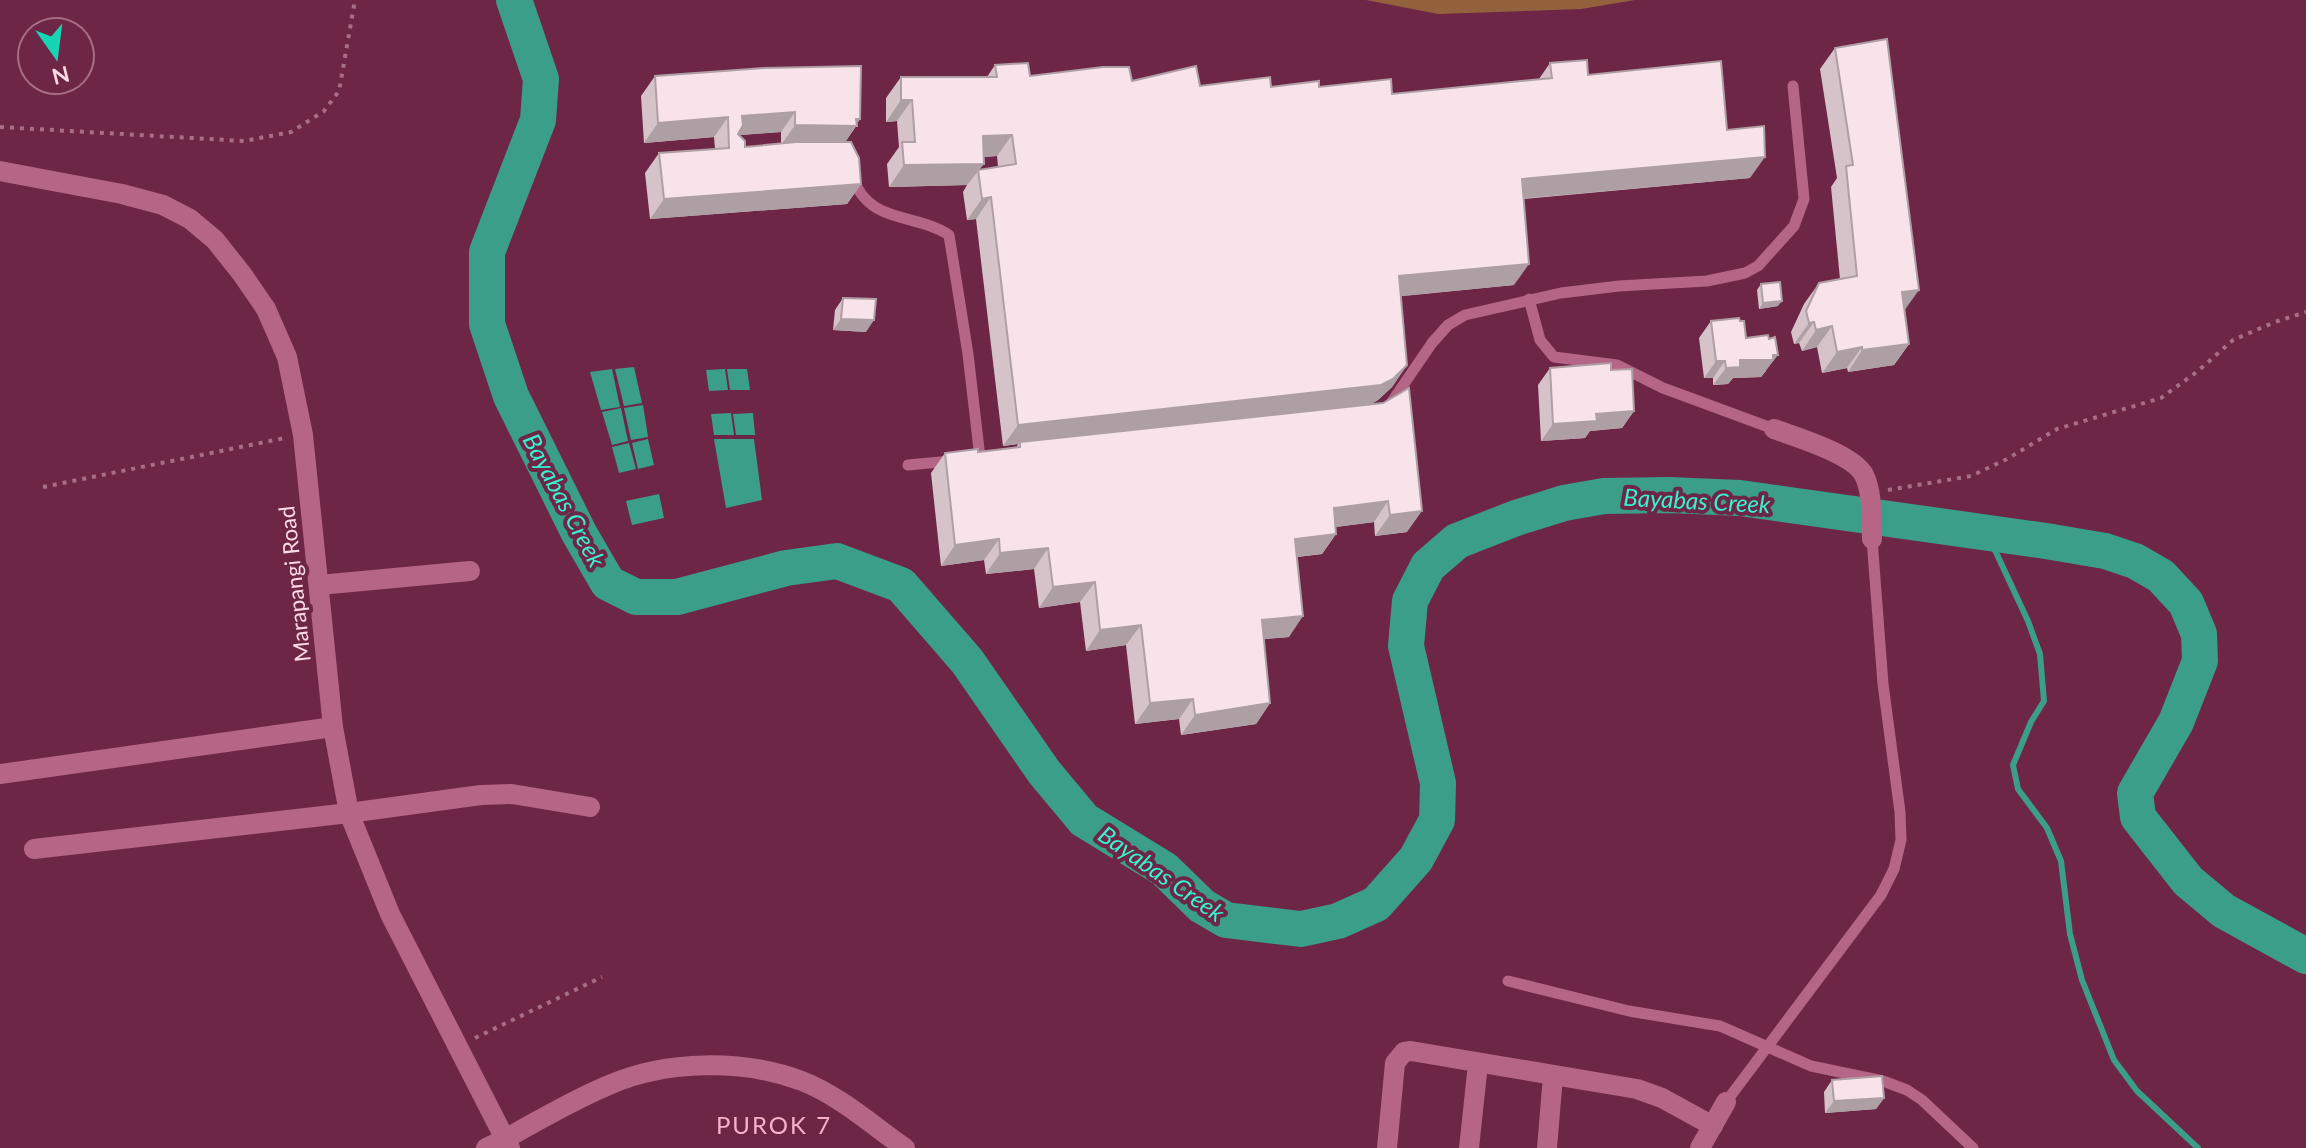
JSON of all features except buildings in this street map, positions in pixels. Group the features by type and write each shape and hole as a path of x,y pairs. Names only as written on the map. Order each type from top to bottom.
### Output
{"street":[{"name":"Marapangi Road","path":"0,171 122,194 163,205 190,219 207,233 242,274 266,309 287,357 303,435 333,727 349,813 390,914 508,1144"},
{"path":"1774,429 1837,454 1857,466 1864,474 1870,497 1872,539"},
{"path":"319,585 470,571"},
{"path":"0,774 333,727"},
{"path":"34,849 456,798 512,794 590,807"},
{"path":"1387,1148 1398,1058 1404,1052 1411,1051 1637,1089 1662,1098 1706,1141 1726,1102"},
{"path":"1469,1148 1478,1064"},
{"path":"486,1148 508,1144 611,1084 664,1070 707,1066 764,1071 803,1081 839,1101 905,1148"},
{"path":"1547,1148 1553,1076"}],"lane":[{"path":"1382,410 1393,402 1432,343 1448,325 1465,315 1529,299 1619,286 1707,281 1745,273 1758,266 1794,226 1804,199 1793,86"},
{"path":"847,160 858,193 870,205 949,235 980,458"},
{"path":"1529,299 1540,340 1554,357 1617,365 1663,388 1774,429"},
{"path":"908,465 995,457"},
{"path":"1726,1102 1881,895 1894,869 1901,840 1900,812 1883,684 1872,539"},
{"path":"1508,981 1629,1011 1720,1026 1811,1066 1883,1081 1907,1090 1922,1100 1973,1148"}],"path":[{"path":"0,127 244,141 291,132 324,111 339,91 355,0"},
{"path":"1870,497 1971,476 2057,429 2161,398 2233,340 2306,312"},
{"path":"43,487 303,435"},
{"path":"457,1047 602,977"}],"shaded area":[{"path":"1366,0 1635,0 1581,9 1438,14"},
{"path":"634,367 642,403 624,406 615,369"},
{"path":"612,369 620,407 601,410 590,372"},
{"path":"725,369 728,390 709,391 706,370"},
{"path":"727,369 747,369 750,390 730,390"},
{"path":"643,405 648,437 631,440 624,408"},
{"path":"621,408 628,441 612,445 602,412"},
{"path":"731,413 734,435 714,435 711,414"},
{"path":"753,413 755,435 736,435 733,414"},
{"path":"648,439 654,465 638,469 632,443"},
{"path":"714,439 754,439 762,500 726,508"},
{"path":"629,443 636,469 619,473 612,447"},
{"path":"659,494 664,518 632,525 626,501"}],"waterway":[{"name":"Bayabas Creek","path":"514,0 541,79 538,120 487,252 487,324 511,396 579,533 608,583 636,597 677,597 786,568 837,561 901,585 967,661 1044,772 1084,820 1164,869 1202,906 1226,920 1301,929 1338,921 1376,904 1416,859 1437,820 1438,783 1406,646 1410,601 1428,566 1457,541 1564,503 1604,496 1669,495 1740,498 2046,541 2105,551 2135,561 2161,576 2186,603 2199,634 2200,661 2176,722 2135,793 2138,817 2188,881 2224,911 2306,956"},
{"path":"1987,533 2040,654 2044,701 2031,722 2013,765 2018,789 2047,828 2061,861 2070,934 2082,980 2114,1060 2137,1091 2198,1148"}],"district":[{"name":"PUROK 7","path":"774,1124"}]}
